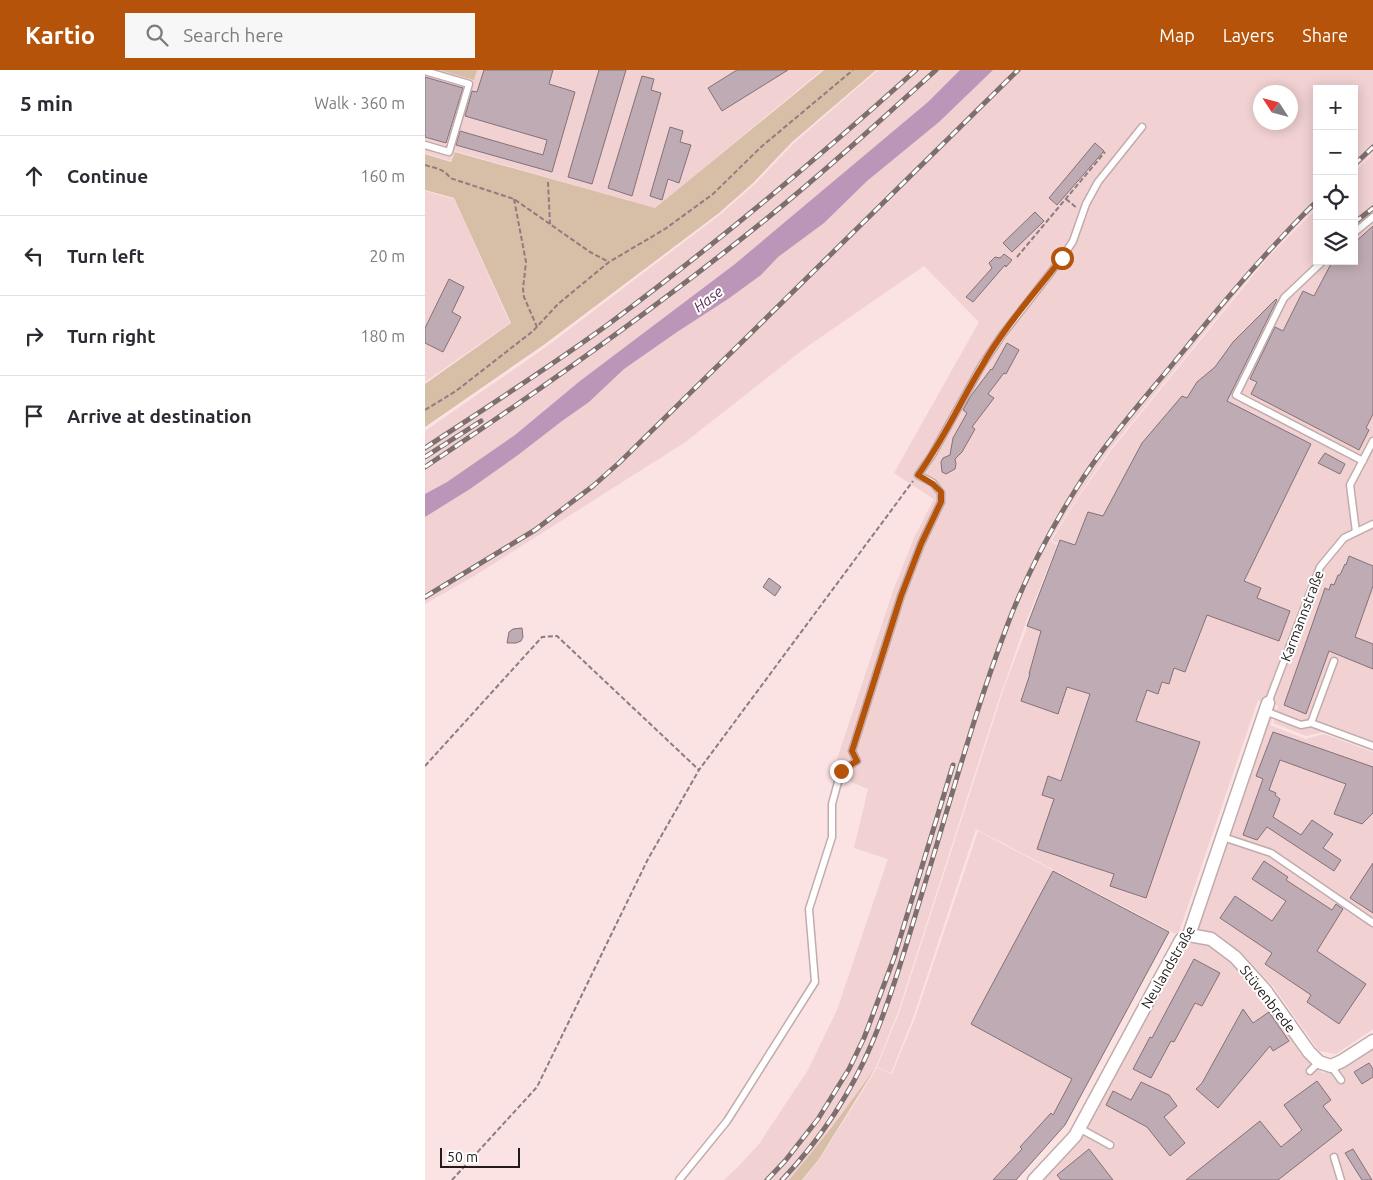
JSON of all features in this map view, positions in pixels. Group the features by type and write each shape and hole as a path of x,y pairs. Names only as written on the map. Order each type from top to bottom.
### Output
{"street":[{"name":"Neulandstraße","path":"1034,1180 1075,1136 1181,940 1189,935 1267,707"},
{"name":"Stüvenbrede","path":"1189,935 1211,939 1235,957 1265,990 1309,1052 1331,1063"},
{"path":"1331,1063 1373,1041"}],"lane":[{"path":"425,71 469,84 449,152 425,145"},
{"path":"679,1180 727,1121 815,982 809,909 832,836 832,804 841,771 857,761 852,751 901,596 921,544 941,502 941,492 933,484 918,475 932,455 987,358 1073,241 1083,213 1098,182 1142,127"},
{"path":"1358,230 1373,217"},
{"path":"1319,265 1284,298 1235,395 1363,461"},
{"path":"1356,532 1350,485 1373,441"},
{"name":"Karmannstraße","path":"1267,707 1320,567 1344,538 1373,524"},
{"path":"1311,723 1334,661"},
{"path":"1267,707 1301,725 1311,723 1373,746"},
{"path":"1223,836 1271,853 1373,922"},
{"path":"1309,1071 1331,1063 1341,1080"},
{"path":"1079,1128 1109,1145"},
{"path":"1334,1157 1341,1180"}],"path":[{"path":"425,410 456,391 537,327 558,304 609,262 665,229 713,194 761,147 853,70"},
{"path":"1017,257 1105,152"},
{"path":"425,165 438,168 448,174 450,178 513,199 590,252 609,262"},
{"path":"547,182 550,224"},
{"path":"513,199 526,262 524,297 537,327"},
{"path":"1066,199 1083,213"},
{"path":"452,1180 537,1087 648,858 699,770 902,494 918,475"},
{"path":"425,766 542,637 557,636 699,770"}],"shaded area":[{"path":"425,70 822,70 655,208 455,151 451,161 425,153"},
{"path":"440,70 477,70 474,80"},
{"path":"824,70 876,70 792,142 753,183 719,213 545,344 425,427 425,384 511,323 454,198 425,190 425,154 451,162 455,152 655,208"},
{"path":"878,70 1373,70 1373,153 1358,166 1358,85 1313,85 1313,210 1268,255 1111,448 1050,541 1057,545 1026,622 997,705 898,1012 876,1067 832,1127 789,1180 724,1180 759,1144 808,1070 837,1010 888,859 854,848 868,789 832,774 893,591 914,538 934,499 894,473 979,322 924,266 805,348 684,443 474,576 425,604 425,431 546,347 721,214 756,183 794,143"},
{"path":"1373,154 1373,749 1324,732 1306,736 1273,723 1278,706 1258,700 1178,935 976,829 913,1018 891,1073 877,1067 899,1013 1005,685 1060,541 1056,543 1052,540 1112,449 1269,256 1313,212 1313,265 1358,265 1358,168"},
{"path":"425,191 454,199 510,323 425,382"},
{"path":"1261,703 1276,708 1270,725 1305,739 1324,734 1373,752 1373,1029 1336,1054 1319,1051 1273,986 1239,951 1214,933 1184,927"},
{"path":"978,831 1169,932 1065,1125 1016,1180 803,1180 819,1160 877,1068 892,1074 915,1018"},
{"path":"1195,941 1208,944 1261,990 1312,1064 1323,1073 1345,1065 1373,1046 1373,1180 1042,1180 1180,950"},
{"path":"876,1067 819,1159 802,1180 789,1180 832,1127"}],"water":[{"name":"Hase","path":"960,70 993,70 939,122 867,181 824,223 778,257 761,275 624,369 589,402 518,455 470,489 425,517 425,494 447,482 515,435 580,381 735,264 928,102"}],"building":[{"path":"484,70 553,70 549,84 575,92 552,172 456,145 460,131 543,155 547,140 465,116 472,91 477,92"},
{"path":"599,70 626,70 592,184 568,177"},
{"path":"737,70 788,70 722,111 708,88"},
{"path":"642,76 654,79 651,90 661,93 632,196 608,188"},
{"path":"425,77 463,88 446,143 425,137"},
{"path":"670,127 683,131 680,142 691,145 679,183 668,179 662,200 650,196"},
{"path":"1095,143 1104,151 1057,205 1049,198"},
{"path":"1035,212 1044,221 1012,252 1003,243"},
{"path":"1373,226 1373,414 1366,428 1369,430 1359,450 1251,394 1257,382 1250,379 1275,327 1283,331 1303,291 1314,296 1330,265 1358,265 1358,239"},
{"path":"1004,254 1012,260 1006,267 1005,265 973,302 966,297 992,268 989,263 995,257 1000,258"},
{"path":"449,279 464,287 452,312 461,317 443,352 425,343 425,328"},
{"path":"1276,299 1227,401 1311,444 1244,581 1261,588 1257,598 1290,611 1279,641 1207,615 1185,672 1174,668 1169,684 1162,682 1158,694 1147,690 1136,721 1200,742 1146,898 1110,886 1114,874 1037,849 1054,799 1042,795 1048,776 1061,781 1090,694 1067,687 1058,714 1021,701 1041,631 1027,626 1060,540 1075,545 1088,512 1103,516 1142,443 1182,396 1187,398 1197,382 1215,367 1233,342"},
{"path":"1007,343 1019,350 1006,374 1004,373 988,394 994,398 972,427 975,429 962,452 955,459 955,469 946,474 942,472 941,462 943,458 950,455 953,438 967,413 963,410 970,397 992,370"},
{"path":"1325,453 1345,464 1340,474 1318,463"},
{"path":"1349,556 1373,566 1373,586 1355,637 1373,644 1373,669 1329,651 1306,714 1284,705 1325,588 1329,590 1331,584 1334,585"},
{"path":"769,578 781,587 775,596 763,587"},
{"path":"522,628 523,637 521,641 507,643 509,632 513,629"},
{"path":"1273,732 1373,767 1373,813 1362,824 1334,814 1346,784 1280,760 1269,790 1276,793 1275,795 1280,799 1273,817 1301,835 1312,820 1333,834 1323,848 1341,860 1334,871 1267,827 1257,840 1243,835 1263,779 1256,776"},
{"path":"1264,861 1288,877 1286,880 1332,910 1336,904 1343,909 1317,951 1366,984 1339,1024 1307,1002 1311,995 1265,964 1272,953 1220,918 1235,896 1272,921 1286,901 1252,879"},
{"path":"1373,863 1373,913 1350,898"},
{"path":"1053,871 1169,932 1065,1125 1016,1180 993,1180 1022,1149 1020,1147 1051,1113 1053,1115 1072,1079 971,1024"},
{"path":"1194,959 1220,973 1202,1006 1195,1003 1174,1042 1171,1041 1151,1078 1133,1069 1150,1037 1152,1038"},
{"path":"1243,1009 1253,1023 1269,1012 1289,1041 1273,1051 1270,1046 1218,1108 1196,1089 1202,1083"},
{"path":"1369,1063 1373,1069 1373,1077 1362,1084 1354,1072"},
{"path":"1317,1081 1331,1100 1323,1106 1342,1130 1278,1180 1186,1180 1260,1121 1281,1147 1302,1130 1284,1105"},
{"path":"1141,1082 1169,1095 1177,1106 1164,1117 1185,1143 1170,1156 1147,1127 1106,1105 1113,1091 1131,1100"},
{"path":"1089,1149 1113,1180 1061,1180 1057,1175"},
{"path":"1353,1149 1372,1180 1362,1180 1345,1153"}],"railway":[{"path":"425,448 565,355 689,263 766,200 916,70"},
{"path":"425,467 598,347 724,253 809,183 936,70"},
{"path":"425,597 535,530 593,486 620,462 1018,70"},
{"path":"1358,161 1373,147"},
{"path":"782,1180 809,1149 833,1116 864,1062 872,1043 897,973 995,660 1022,590 1047,539 1088,471 1126,420 1213,314 1313,205"},
{"path":"1358,220 1373,208"},
{"path":"425,457 481,421"},
{"path":"767,1180 785,1161 818,1119 849,1069 864,1038 894,958 953,765"}],"route":[{"path":"841,771 857,761 852,751 901,596 921,544 941,502 941,492 933,484 918,475 932,455 982,365 1062,258"}]}
